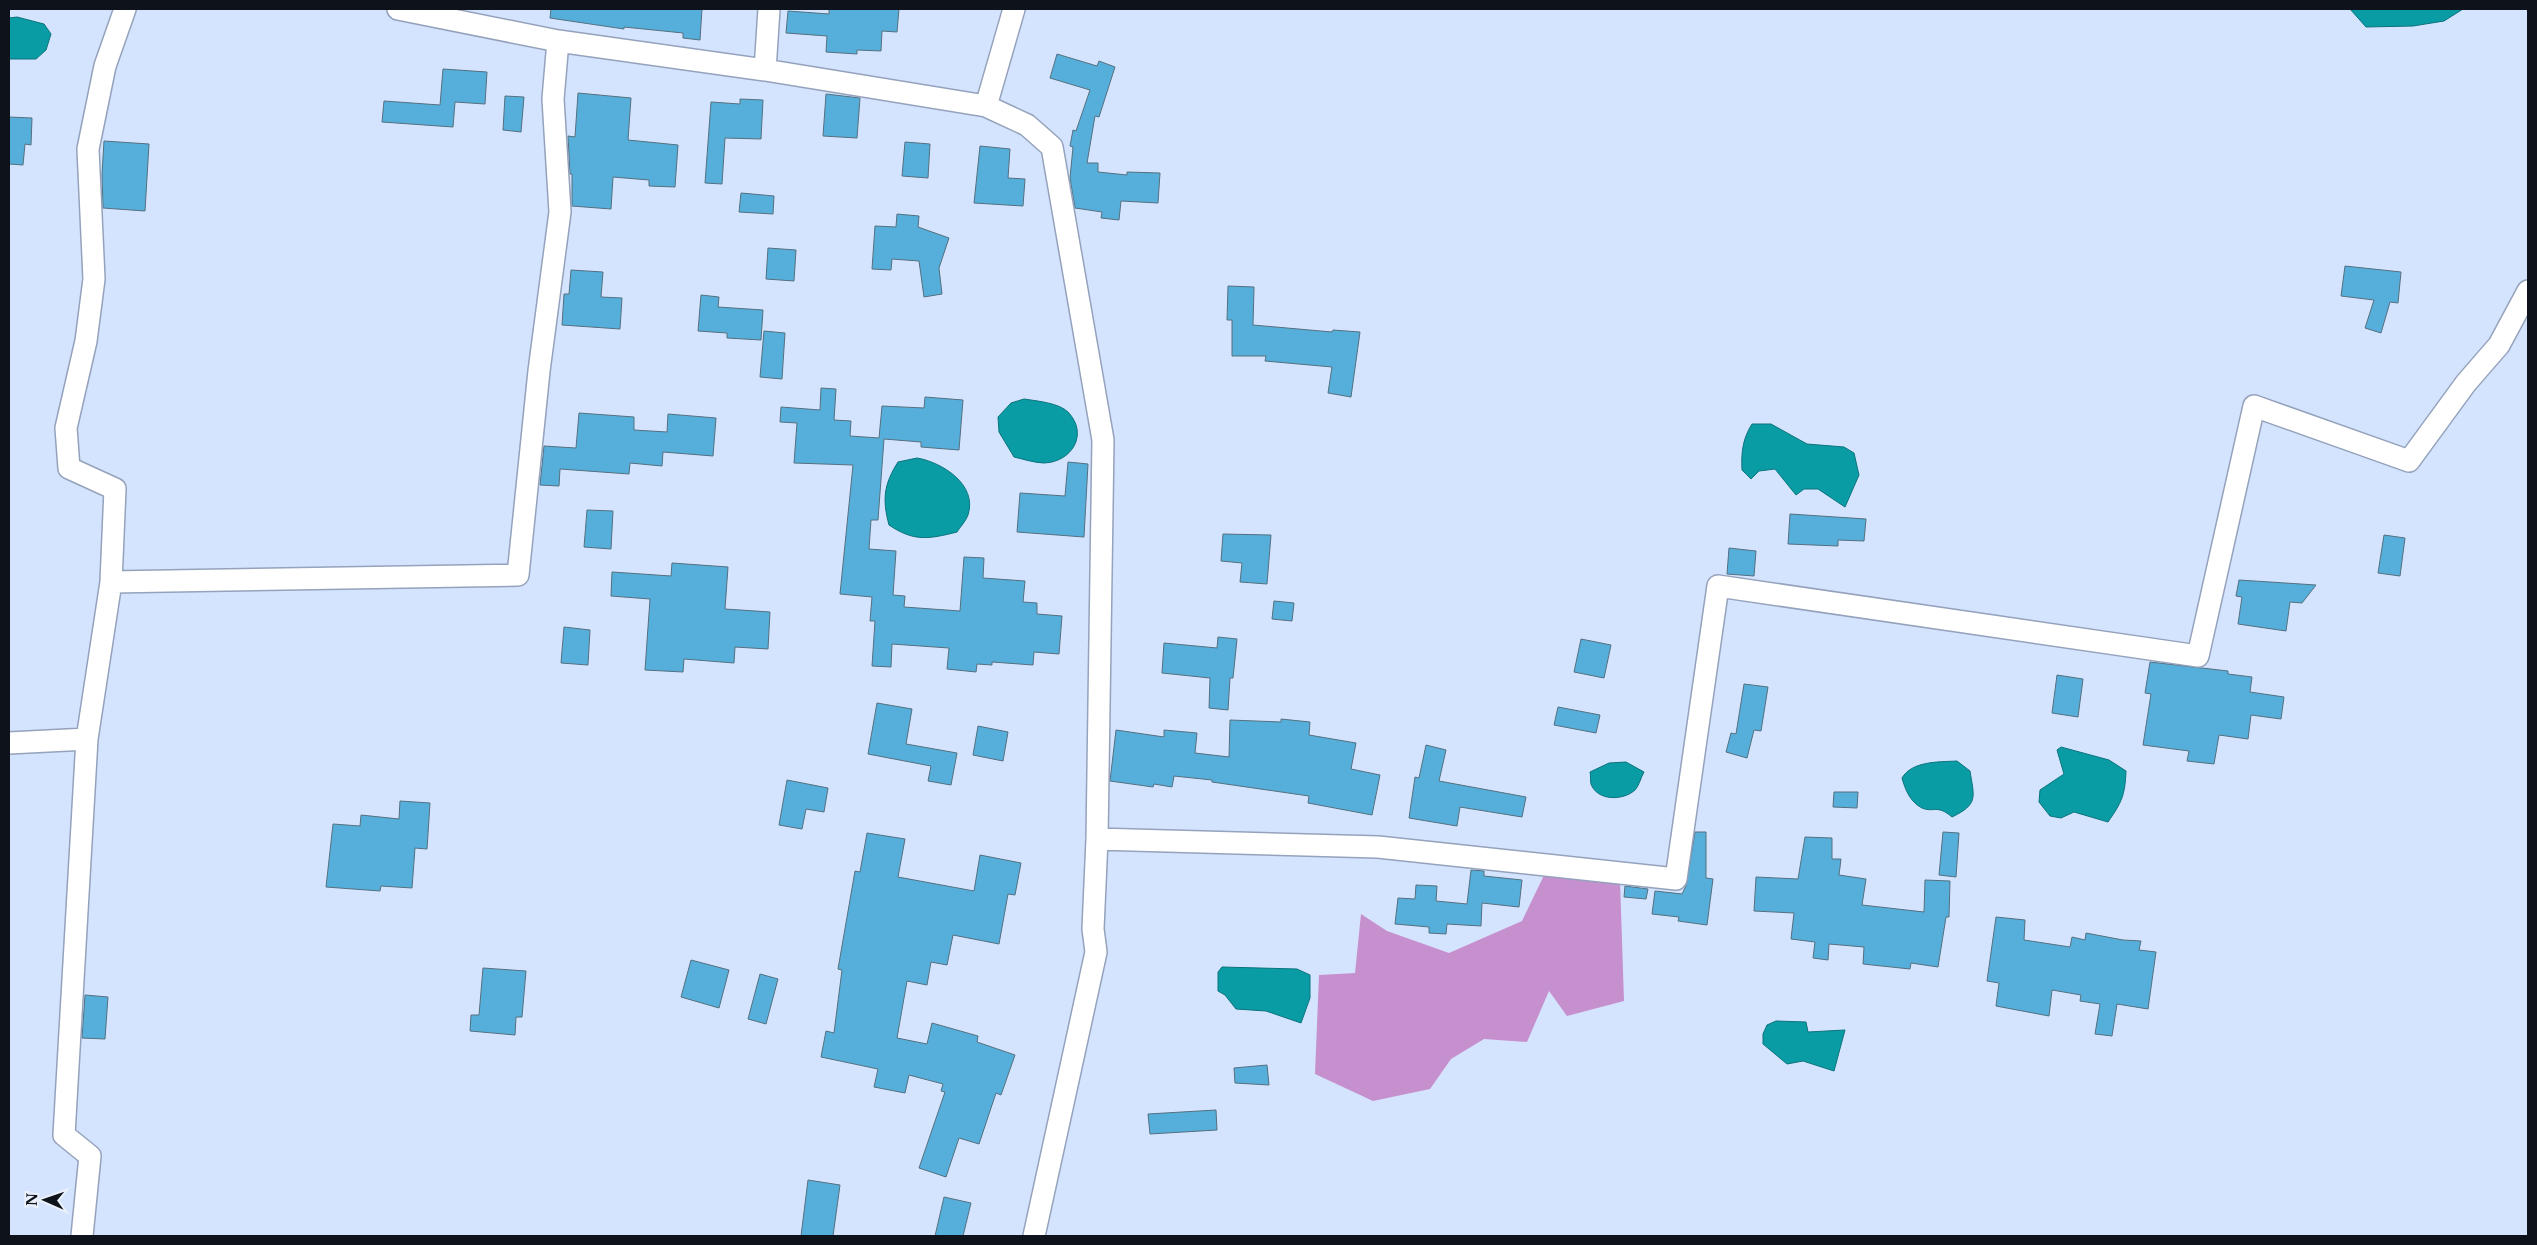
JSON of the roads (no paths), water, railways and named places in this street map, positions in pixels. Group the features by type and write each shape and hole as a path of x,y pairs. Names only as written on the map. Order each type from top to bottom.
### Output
{"street":[{"path":"82,1236 90,1156 64,1135 87,739 111,582 115,489 69,468 66,428 86,341 94,279 88,149 105,66 125,9"},
{"path":"398,9 558,41 765,70 986,106 1027,125 1052,147 1103,440 1097,839 1093,929 1096,952 1034,1236"},
{"path":"765,70 770,9"},
{"path":"986,106 1014,9"},
{"path":"111,582 518,575 539,371 560,212 553,99 558,41"},
{"path":"1097,839 1378,847 1676,879 1718,586 2198,656 2254,406 2409,461 2466,383 2499,345 2528,291"},
{"path":"9,743 87,739"}]}
